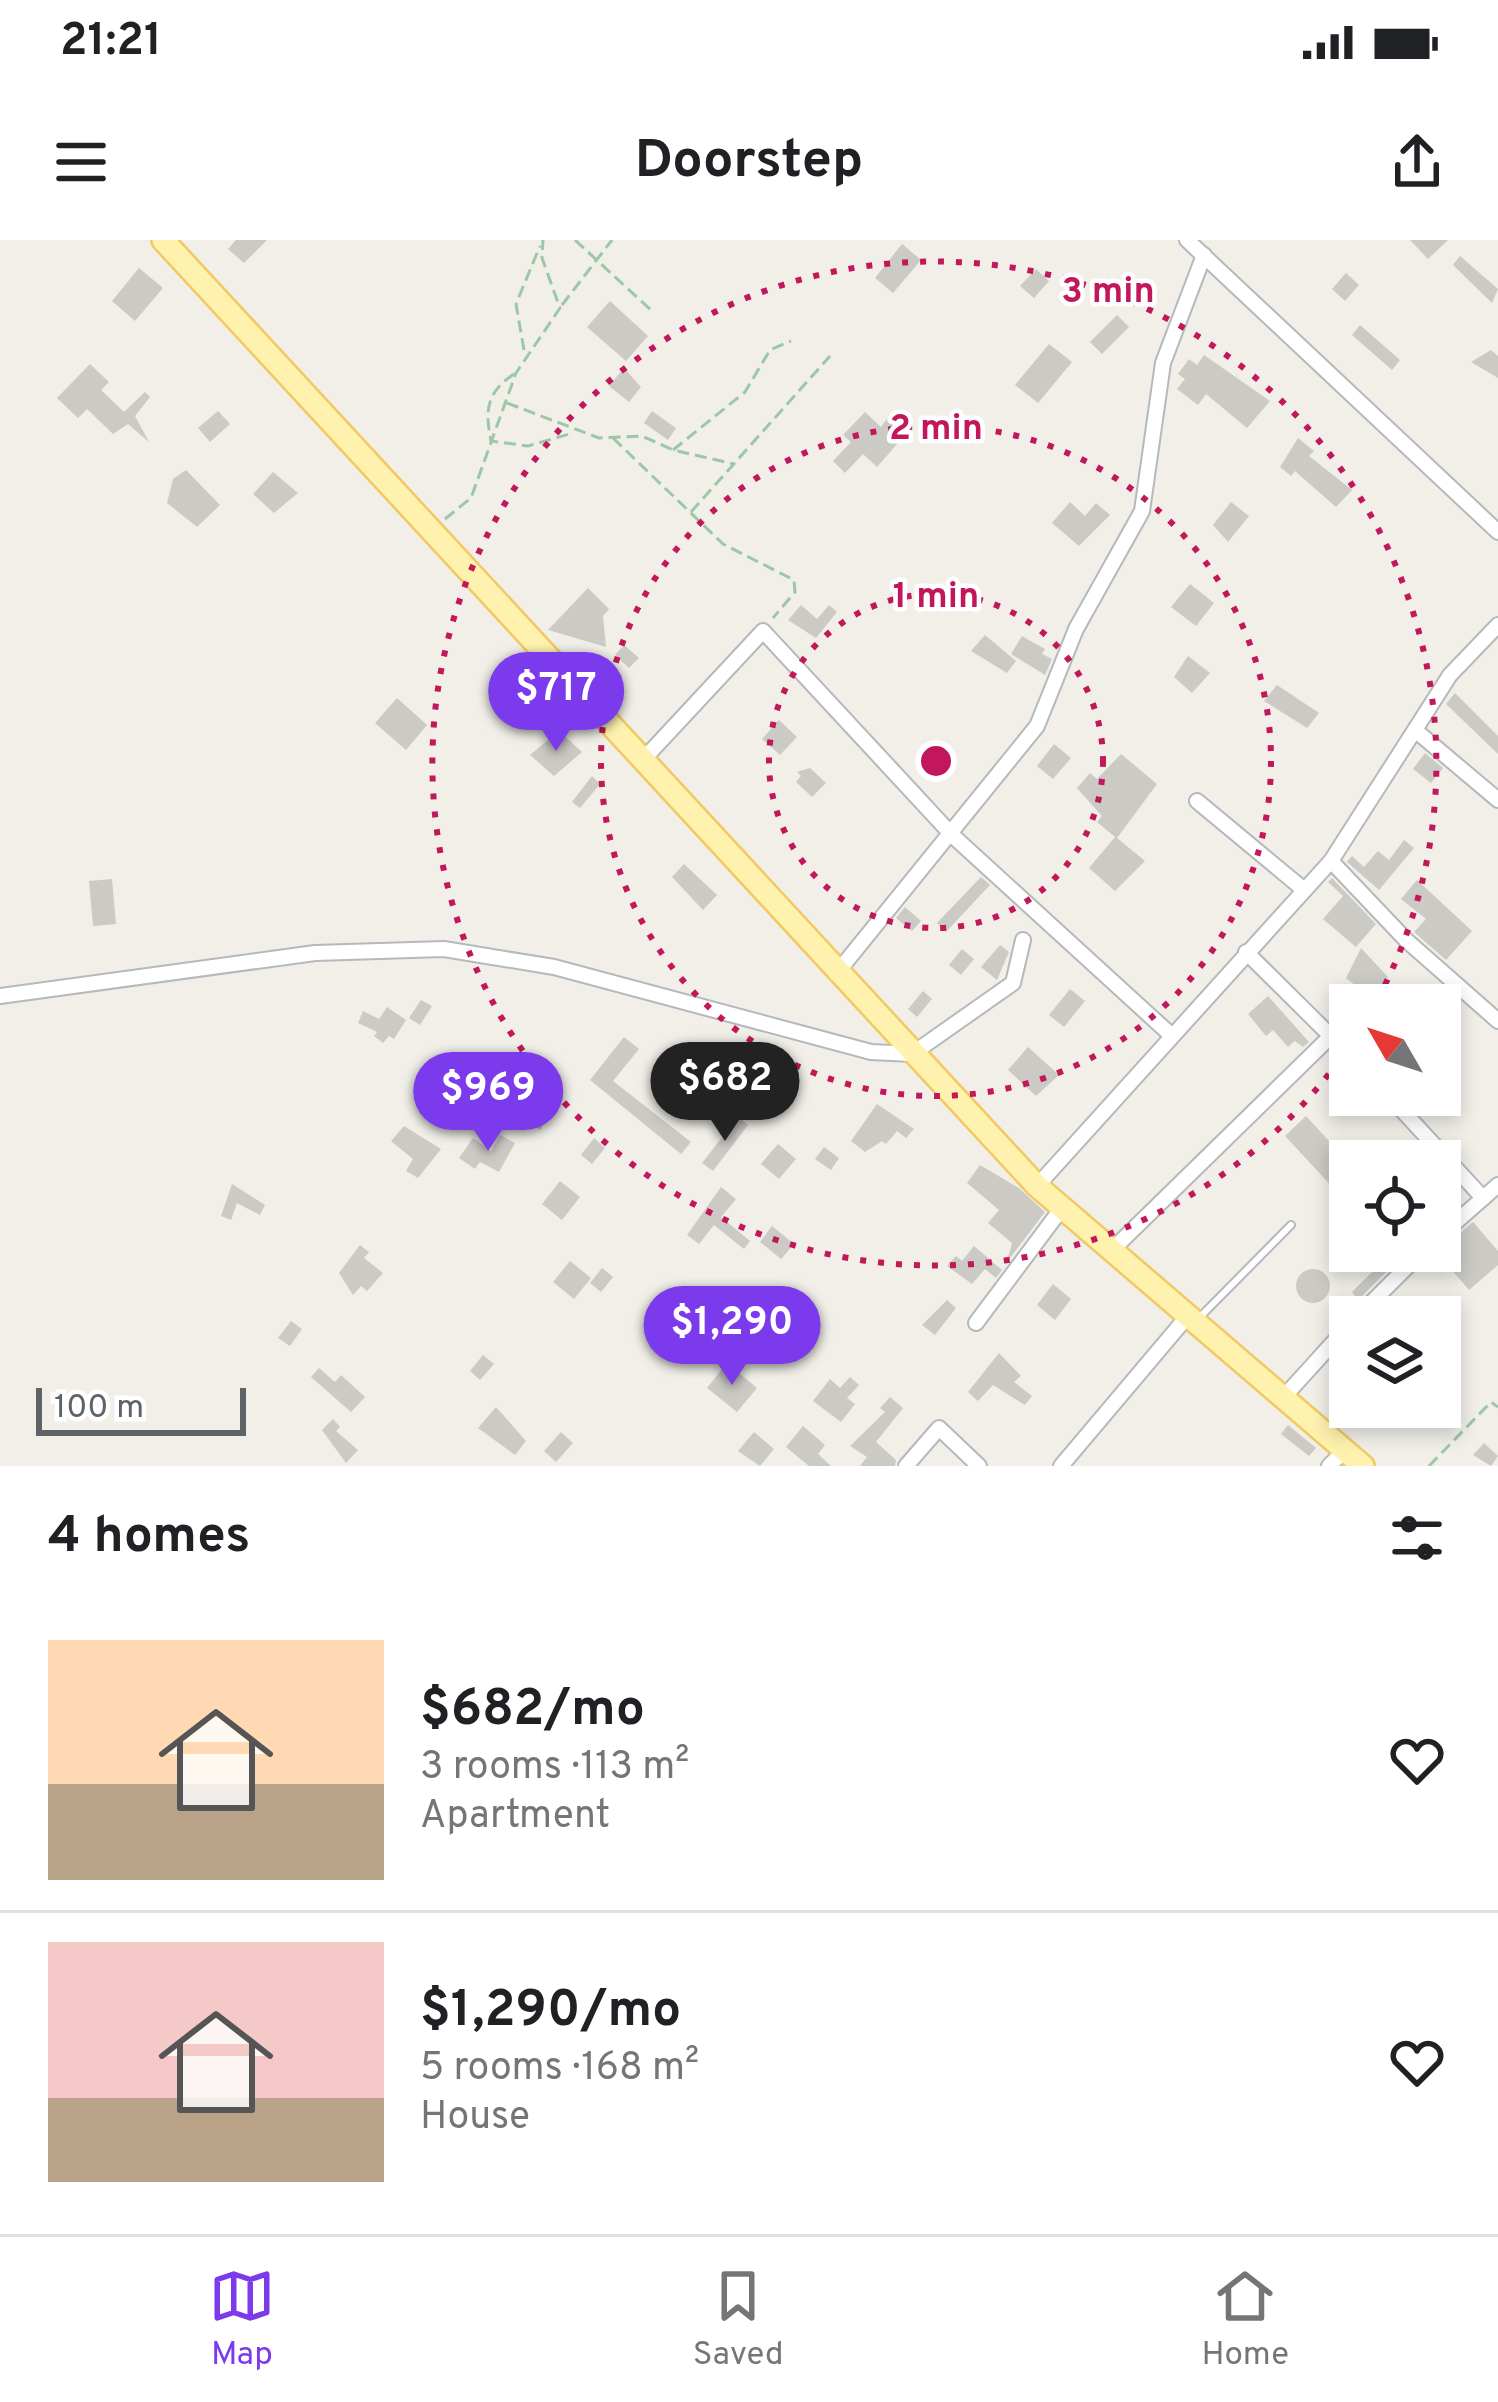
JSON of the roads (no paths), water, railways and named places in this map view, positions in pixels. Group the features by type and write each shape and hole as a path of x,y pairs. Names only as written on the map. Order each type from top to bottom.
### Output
{"main road":[{"path":"164,240 836,974 1037,1186 1363,1466"}],"street":[{"path":"1187,240 1498,532"},
{"path":"836,974 953,836 1037,726 1076,629 1142,511 1163,363 1204,255"},
{"path":"1037,1186 1330,861 1450,674 1498,625"},
{"path":"641,762 763,631 953,836 1171,1035"},
{"path":"1415,730 1498,800"},
{"path":"1196,802 1304,889"},
{"path":"1330,861 1406,940 1498,1021"},
{"path":"0,996 235,962 444,949 554,967 871,1052 912,1054 1012,983 1023,940"},
{"path":"1246,952 1329,1034"},
{"path":"1110,1252 1329,1038"},
{"path":"1407,1116 1483,1198"},
{"path":"1461,1217 1498,1185"},
{"path":"976,1323 1062,1208"},
{"path":"1378,1296 1402,1272"},
{"path":"1061,1466 1190,1321"},
{"path":"1282,1399 1329,1347"},
{"path":"906,1466 939,1428 979,1466"},
{"path":"1329,1466 1347,1448"}],"lane":[{"path":"1190,1321 1292,1225"}]}
